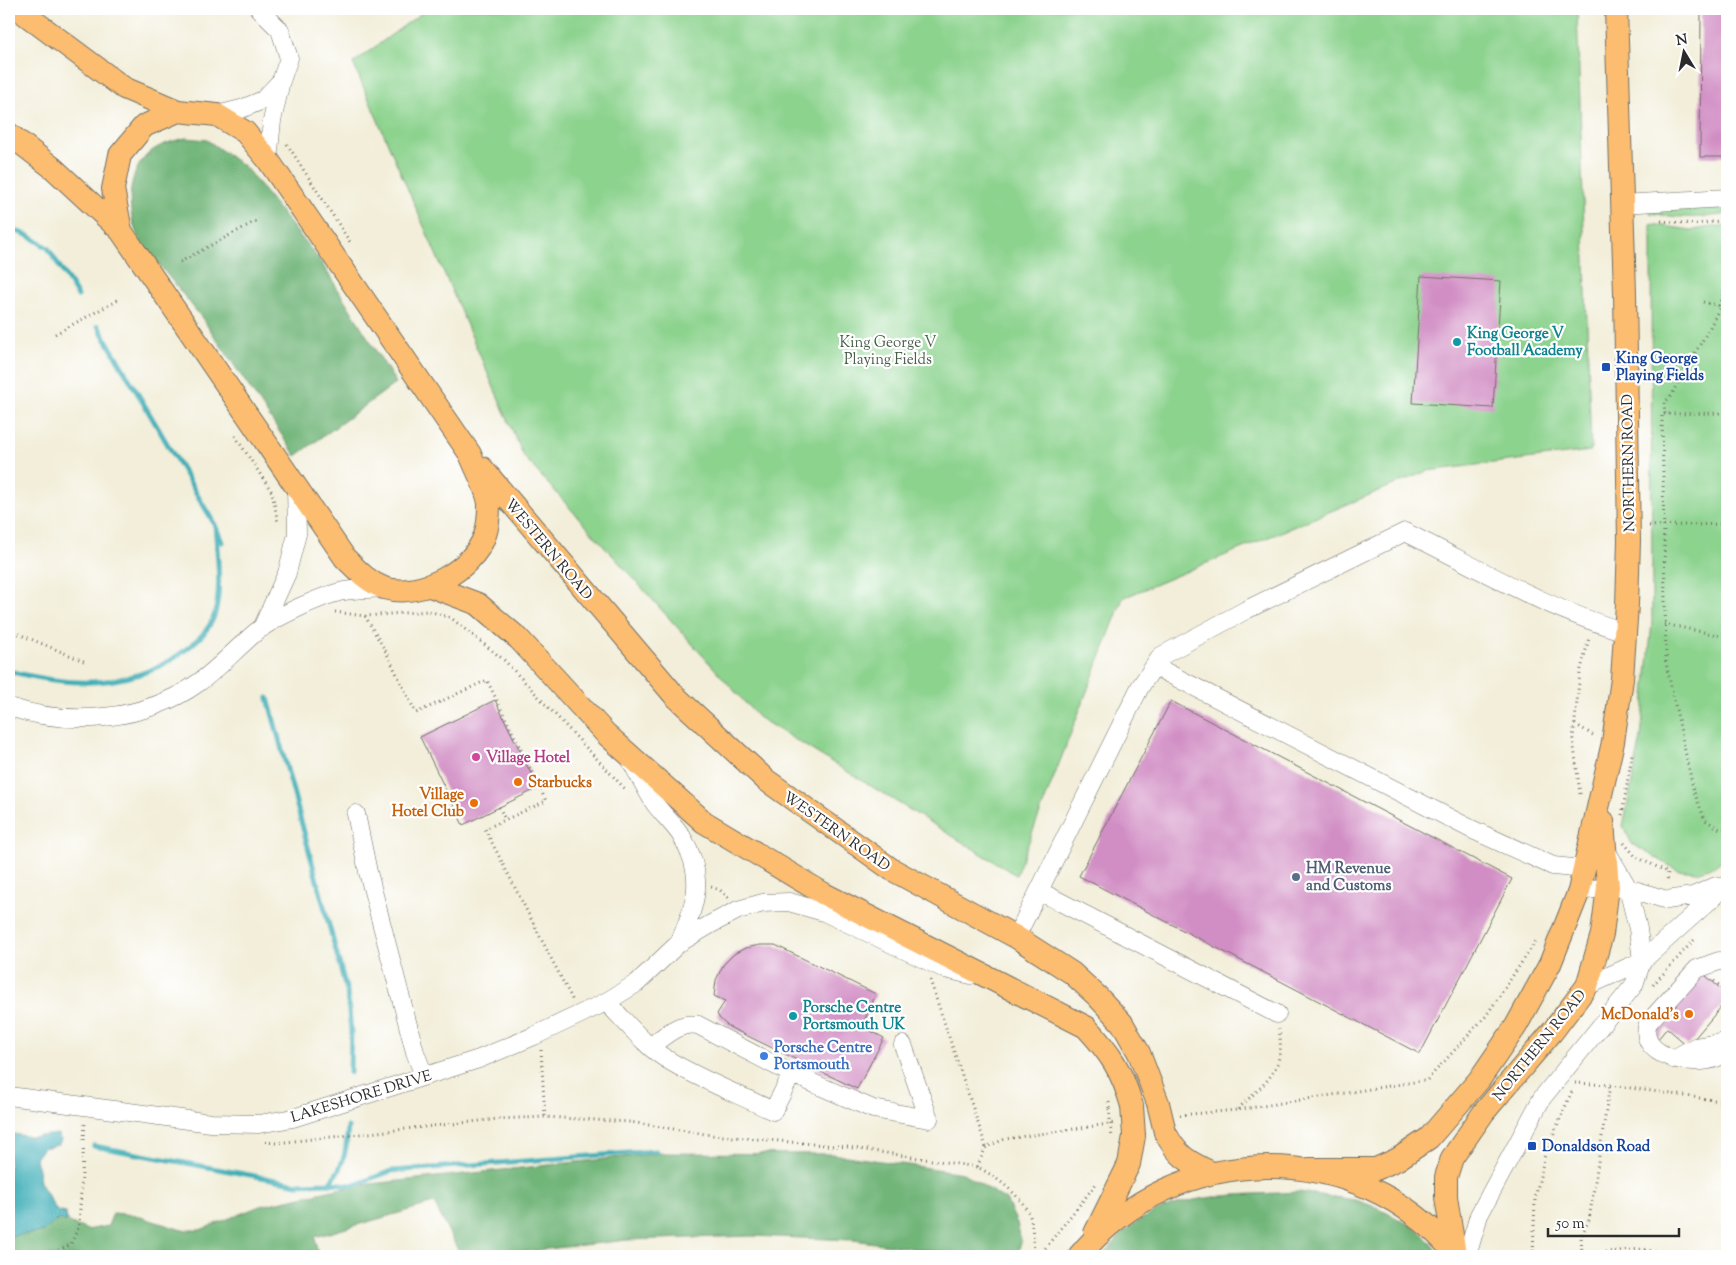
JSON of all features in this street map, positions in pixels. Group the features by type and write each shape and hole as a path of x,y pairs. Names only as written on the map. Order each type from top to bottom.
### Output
{"main road":[{"path":"9,134 53,168 121,231 345,558 366,579 386,588 406,589 430,586 455,572 476,551 486,534 489,502 470,454 268,160 245,132 216,115 178,111 124,88 18,9"},
{"name":"NORTHERN ROAD","path":"1309,1169 1376,1169 1398,1159 1429,1138 1480,1080 1516,1026 1550,964 1579,891 1613,742 1626,632 1629,541 1616,9"},
{"path":"121,231 113,189 120,155 144,126 178,111"},
{"name":"WESTERN ROAD","path":"470,454 675,696 766,780 890,869 1016,937 1072,973 1122,1022 1139,1053 1166,1117 1174,1149 1189,1163 1212,1173"},
{"path":"430,586 478,604 519,639 626,753 704,822 824,894 1086,1027 1104,1046 1123,1076 1130,1121 1129,1164 1084,1251"},
{"name":"NORTHERN ROAD","path":"1460,1256 1446,1197 1446,1177 1452,1158 1484,1112 1552,1032 1586,986 1618,888 1602,795"},
{"path":"1084,1251 1119,1217 1148,1198 1192,1178 1261,1166 1309,1169 1356,1182 1388,1197 1414,1214 1460,1256"}],"street":[{"path":"259,9 280,30 289,58 281,81 272,121 268,160"},
{"path":"216,115 241,109 263,100 281,81"},
{"path":"1621,204 1727,198"},
{"path":"262,628 287,573 297,534 296,484"},
{"path":"1016,937 1140,687 1161,656 1246,610 1404,532 1557,608 1626,632"},
{"path":"9,707 44,716 74,719 104,717 153,707 197,684 262,628 314,601 343,591 386,588"},
{"path":"1154,666 1480,833 1553,866 1584,869"},
{"path":"626,753 656,804 682,836 696,866 697,884 693,912 679,943"},
{"path":"356,814 368,872 410,1035 424,1076"},
{"path":"1579,891 1618,888 1667,900 1693,896 1727,883"},
{"path":"1586,986 1642,961 1681,923 1727,883"},
{"path":"1460,1256 1479,1216 1542,1098 1634,985 1642,961 1638,930 1618,888"},
{"path":"1039,891 1277,1014"},
{"path":"679,943 738,910 763,903 789,902 824,912 945,969 996,980"},
{"name":"LAKESHORE DRIVE","path":"9,1096 211,1122 258,1124 293,1118 479,1059 606,1002 636,983 679,943"},
{"path":"1719,961 1697,969 1648,1023 1645,1032 1648,1043 1673,1059 1698,1062 1718,1057 1727,1047"},
{"path":"606,1002 667,1060 773,1111 792,1074"},
{"path":"651,1046 673,1029 687,1023 698,1025 792,1074 873,1109 929,1119 903,1046"},
{"path":"1673,1059 1695,1047 1727,1042"}],"path":[{"path":"304,168 314,185"},
{"path":"1655,220 1696,224 1727,220"},
{"path":"180,262 256,221"},
{"path":"1665,414 1664,402 1671,398 1678,382 1708,335 1720,306 1727,280"},
{"path":"55,334 120,299"},
{"path":"1703,302 1720,306"},
{"path":"1727,413 1662,414 1666,663 1694,792 1705,820 1720,829 1727,828"},
{"path":"234,434 272,492 279,528"},
{"path":"1649,526 1727,524"},
{"path":"314,601 323,612 365,616 429,611 451,618 504,660 629,793"},
{"path":"365,616 386,652 416,713 487,680 546,801 486,828 573,1001"},
{"path":"1581,804 1573,740 1580,672 1593,622"},
{"path":"1664,624 1727,637"},
{"path":"9,630 86,662"},
{"path":"1575,724 1597,738"},
{"path":"1622,819 1633,748"},
{"path":"499,807 505,820"},
{"path":"1611,842 1636,857 1668,872 1667,900"},
{"path":"706,886 720,890 733,904"},
{"path":"1648,991 1693,940 1681,923"},
{"path":"1166,1117 1237,1110 1427,1080 1486,1016 1538,939"},
{"path":"938,979 929,977 986,1147 977,1167"},
{"path":"1237,1110 1276,1071 1281,1041 1277,1014"},
{"path":"541,1049 545,1117"},
{"path":"1533,1256 1535,1199 1545,1154 1575,1083 1580,1076"},
{"path":"1575,1083 1610,1085 1727,1102"},
{"path":"1610,1085 1588,1220 1581,1236 1582,1255 1643,1249 1674,1256"},
{"path":"1108,1092 1111,1146"},
{"path":"50,1256 71,1244 79,1226 86,1106"},
{"path":"335,1136 498,1119 545,1117 630,1122 710,1135 847,1147 977,1167 989,1172 1019,1199 1031,1219 1034,1251 1031,1256"},
{"path":"986,1147 1010,1138 1130,1121"},
{"path":"1039,1256 1101,1177"}],"green space":[{"name":"King George V Playing Fields","path":"427,9 1577,9 1591,451 1427,471 1123,598 1016,875 758,717 524,457 353,63"},
{"path":"186,138 207,140 245,167 321,262 396,383 296,456 202,318 140,241 136,231 130,197 135,174 140,164 147,155 160,146"},
{"path":"1727,204 1727,214 1717,216 1688,217 1650,213 1650,209"},
{"path":"1651,224 1691,230 1727,225 1727,856 1715,866 1697,872 1677,870 1632,844 1623,826 1641,738 1652,622"},
{"path":"661,1153 832,1154 963,1173 1006,1200 1017,1223 1021,1240 1018,1256 960,1256 853,1240 751,1236 628,1240 484,1256 461,1256 434,1203 315,1237 318,1256 9,1256 9,1236 42,1232 57,1220 67,1221 87,1230 108,1226 113,1213 134,1215 182,1230 200,1230 260,1206 352,1186"},
{"path":"1299,1192 1355,1200 1376,1207 1419,1230 1441,1256 1103,1256 1123,1233 1142,1219 1162,1209 1184,1202 1230,1195"}],"water":[{"path":"9,1133 31,1137 58,1134 61,1140 58,1145 43,1148 36,1157 40,1182 57,1211 66,1213 67,1221 57,1220 42,1232 9,1236"}],"building":[{"path":"1701,10 1727,10 1727,157 1700,157"},
{"name":"King George V Football Academy","path":"1421,276 1501,281 1493,408 1413,403"},
{"name":"Village Hotel","path":"495,700 538,788 463,825 420,737"},
{"name":"HM Revenue and Customs","path":"1171,701 1512,879 1420,1054 1079,876"},
{"name":"Porsche Centre Portsmouth UK","path":"775,945 876,994 862,1026 884,1038 857,1089 729,1027 720,1019 717,1014 725,1001 714,996 716,980 723,965 734,954 745,948"},
{"name":"McDonald's","path":"1700,971 1727,994 1727,1000 1688,1046 1667,1028 1658,1039 1648,1031"}],"waterway":[{"path":"9,228 29,236 48,248 78,296"},
{"path":"98,326 215,525 222,542"},
{"path":"9,671 54,680 100,682 122,679 143,673 164,664 184,651 207,630 215,613 219,581 215,525"},
{"path":"268,698 347,992 351,1030 350,1073"},
{"path":"94,1146 298,1184 329,1183 342,1164 348,1127"},
{"path":"329,1183 354,1185 391,1171 656,1151"}],"place":[{"name":"King George V Football Academy","path":"1457,342"},
{"name":"King George Playing Fields","path":"1606,367"},
{"name":"Village Hotel","path":"476,757"},
{"name":"Starbucks","path":"518,782"},
{"name":"Village Hotel Club","path":"474,803"},
{"name":"HM Revenue and Customs","path":"1296,877"},
{"name":"McDonald's","path":"1689,1014"},
{"name":"Porsche Centre Portsmouth UK","path":"793,1016"},
{"name":"Porsche Centre Portsmouth","path":"764,1056"},
{"name":"Donaldson Road","path":"1532,1146"}]}
